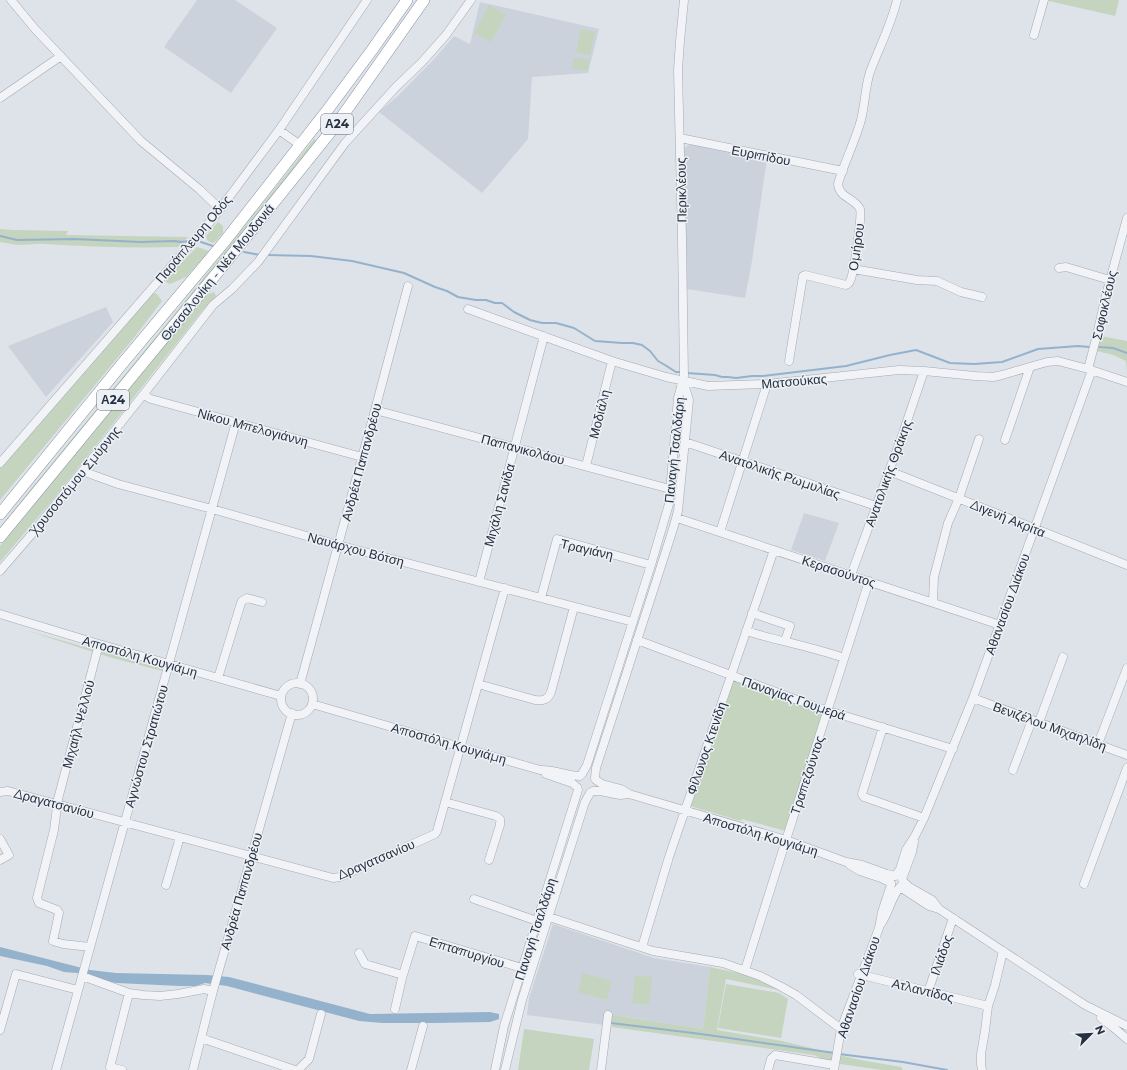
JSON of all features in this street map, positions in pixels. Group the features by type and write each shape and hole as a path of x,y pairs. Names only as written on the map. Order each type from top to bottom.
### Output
{"highway":[{"name":"Θεσσαλονίκη - Νέα Μουδανιά","path":"0,514 122,364 225,241 372,50 407,0"},
{"name":"Θεσσαλονίκη - Νέα Μουδανιά","path":"0,537 226,262 336,125 424,0"}],"street":[{"path":"11,0 35,29 146,146 220,209"},
{"name":"Παράπλευρη Οδός","path":"0,463 220,209 279,130 367,0"},
{"name":"Χρυσοστόμου Σμύρνης","path":"0,571 31,535 214,305 258,262 345,143 391,92 422,62 472,0"},
{"name":"Περικλέους","path":"684,0 679,60 684,378"},
{"name":"Ομήρου","path":"789,361 803,277 805,276 847,284 851,280 860,212 856,203 844,196 839,191 838,184 856,137 864,107 869,76 889,28 897,0"},
{"path":"1034,35 1044,0"},
{"path":"0,98 61,56"},
{"path":"279,130 300,145"},
{"name":"Ευριπίδου","path":"680,138 843,171"},
{"name":"Σοφοκλέους","path":"1090,370 1110,280 1127,218"},
{"path":"1059,268 1066,267 1110,280"},
{"path":"853,269 917,280 937,281 961,292 982,297"},
{"name":"Ανδρέα Παπανδρέου","path":"300,684 408,286"},
{"name":"Ματσούκας","path":"468,310 612,361 684,378 708,386 767,384 899,370 988,377 1002,375 1047,362 1058,361 1127,382"},
{"name":"Μιχάλη Σανίδα","path":"479,582 544,336"},
{"name":"Μοδιάλη","path":"586,466 612,361"},
{"path":"1004,440 1030,367"},
{"name":"Αθανασίου Διάκου","path":"834,1066 841,1031 860,975 879,928 882,912 912,852 916,836 973,698 1035,529 1090,370"},
{"name":"Ανατολικής Θράκης","path":"851,575 924,371"},
{"name":"Παναγή Τσαλδάρη","path":"595,779 596,768 677,518 689,400 684,378"},
{"name":"Παναγή Τσαλδάρη","path":"581,775 587,765 667,512 678,398 684,378"},
{"path":"720,532 767,384"},
{"name":"Νίκου Μπελογιάννη","path":"143,395 151,399 362,457"},
{"name":"Παπανικολάου","path":"375,410 670,489"},
{"name":"Αγνώστου Στρατιώτου","path":"56,1070 236,422"},
{"path":"932,602 934,577 948,523 959,498 979,439"},
{"name":"Ανατολικής Ρωμυλίας","path":"685,442 876,506"},
{"name":"Ναυάρχου Βότση","path":"82,471 118,484 479,582 633,622"},
{"name":"Διγενή Ακρίτα","path":"889,471 1127,565"},
{"name":"Κερασούντος","path":"677,518 1000,625"},
{"name":"Τραγιάνη","path":"541,598 556,539 651,565"},
{"name":"Φίλωνος Κτενίδη","path":"642,947 669,857 774,550"},
{"name":"Τραπεζούντος","path":"746,970 869,581"},
{"name":"Δραγατσανίου","path":"0,792 8,791 333,878 338,878 435,834 438,830 505,588"},
{"path":"218,678 242,601 247,598 262,602"},
{"path":"478,684 535,700 546,699 551,692 574,607"},
{"path":"752,613 790,626 785,642"},
{"name":"Αποστόλη Κουγιάμη","path":"0,614 281,696"},
{"path":"746,631 844,658"},
{"name":"Παναγίας Γουμερά","path":"637,640 828,711 953,749"},
{"name":"Μιχαήλ Ψελλού","path":"90,947 63,944 53,941 59,913 57,910 38,903 37,900 54,830 57,804 99,644"},
{"path":"1013,770 1036,721 1063,657"},
{"path":"1098,744 1127,668"},
{"path":"300,684 306,686 311,693 313,700 312,704 306,712 299,714 292,713 284,707 281,702 281,696 286,686 300,684"},
{"name":"Βενιζέλου Μιχαηλίδη","path":"973,698 1127,754"},
{"name":"Αποστόλη Κουγιάμη","path":"312,704 540,770 581,775"},
{"name":"Ανδρέα Παπανδρέου","path":"193,1070 213,991 292,713"},
{"path":"883,727 862,794 864,797 924,818"},
{"path":"1084,884 1127,768"},
{"name":"Αποστόλη Κουγιάμη","path":"540,770 546,774 572,783 578,788"},
{"path":"589,774 595,779 596,786 592,792 584,793 578,788 576,781 581,775 589,774"},
{"name":"Αποστόλη Κουγιάμη","path":"595,779 602,784 621,789 629,794 786,840 846,862 862,865 887,874 929,906 939,909 954,918 1085,1005 1127,1026"},
{"name":"Παναγή Τσαλδάρη","path":"495,1070 504,1026 578,788"},
{"name":"Αποστόλη Κουγιάμη","path":"592,792 600,791 620,795 629,794"},
{"name":"Παναγή Τσαλδάρη","path":"505,1070 519,1010 585,802 592,792"},
{"path":"446,802 496,816 500,819 500,825 489,860"},
{"path":"166,885 180,837"},
{"path":"0,839 9,855 0,860"},
{"path":"474,899 537,921"},
{"path":"549,917 660,953 723,964 746,970 769,980 796,995 841,1031"},
{"name":"Ιλιάδος","path":"928,992 954,918"},
{"name":"Επταπυργίου","path":"395,1009 403,975 415,936 522,968"},
{"path":"981,1067 981,1054 988,1006 995,985 1003,951"},
{"path":"359,953 365,964 403,975"},
{"path":"83,972 129,993 160,996 204,989 213,991"},
{"path":"0,1030 16,974 78,990"},
{"name":"Ατλαντίδος","path":"860,975 988,1006"},
{"path":"122,1070 110,1067 129,993"},
{"name":"Αποστόλη Κουγιάμη","path":"1085,1005 1127,1039"},
{"path":"298,1070 309,1059 321,1014"},
{"path":"601,1070 608,1015"},
{"path":"411,1070 423,1026"},
{"path":"201,1038 295,1070"},
{"path":"768,1070 771,1059 775,1055 834,1066"}],"shaded area":[{"path":"197,0 235,0 277,28 231,93 164,47"},
{"path":"480,2 599,29 588,73 532,77 528,139 482,193 379,112 398,96 454,36 470,44"},
{"path":"691,144 767,158 745,298 687,289 684,148"},
{"path":"106,307 113,322 46,397 8,346"},
{"path":"804,513 839,523 825,561 791,550"},
{"path":"553,924 654,958 710,967 703,1029 612,1015 604,1025 527,1015 529,998"}],"green space":[{"path":"1049,0 1119,0 1115,16"},
{"path":"489,5 506,15 491,42 474,33"},
{"path":"581,29 595,32 590,55 576,52"},
{"path":"573,58 589,59 588,70 572,69"},
{"path":"314,139 317,141 279,190 0,532 0,527 198,285"},
{"path":"218,222 223,226 223,233 216,241 212,243 207,240 206,236"},
{"path":"0,229 68,231 66,235 188,237 178,247 112,247 43,244 18,245 0,242"},
{"path":"197,247 209,251 186,277 170,284 166,282 165,279"},
{"path":"150,292 157,294 162,301 133,339 0,500 0,466"},
{"path":"214,292 216,296 202,311 55,497 0,562 0,546 205,295"},
{"path":"1101,336 1127,341 1127,371 1126,361 1113,355 1097,351"},
{"path":"25,630 163,669 162,671 109,657"},
{"path":"733,679 824,713 786,831 742,819 741,821 690,806"},
{"path":"710,967 754,977 779,988 778,990 726,979 717,1030 782,1041 860,1060 901,1067 903,1070 882,1070 840,1064 829,1062 814,1055 612,1027 612,1015 703,1029"},
{"path":"583,973 612,981 607,1000 578,992"},
{"path":"635,976 652,977 649,1005 632,1003"},
{"path":"726,984 779,993 788,999 781,1038 718,1028"},
{"path":"524,1029 594,1039 589,1070 518,1070"}],"water":[{"path":"0,947 90,970 116,973 207,975 229,977 370,1014 490,1012 499,1014 499,1019 490,1022 434,1023 382,1023 359,1021 227,986 205,983 196,986 180,986 117,983 100,980 77,973 64,972 47,966 0,956"}],"waterway":[{"path":"0,236 17,240 74,239 141,242 189,241"},
{"path":"201,242 213,246"},
{"path":"244,252 260,255"},
{"path":"267,255 311,256 352,261 404,273 458,297 502,303 514,312 530,320 542,323 556,323 574,328 595,341 633,343 642,345 650,351 658,361 676,372 682,372"},
{"path":"687,373 736,378 763,376 846,366 916,350 950,363 974,364 1002,362 1038,349 1078,346 1089,347"},
{"path":"1099,347 1113,348 1127,353"},
{"path":"611,1023 835,1053"},
{"path":"839,1054 903,1062 947,1070"}]}
